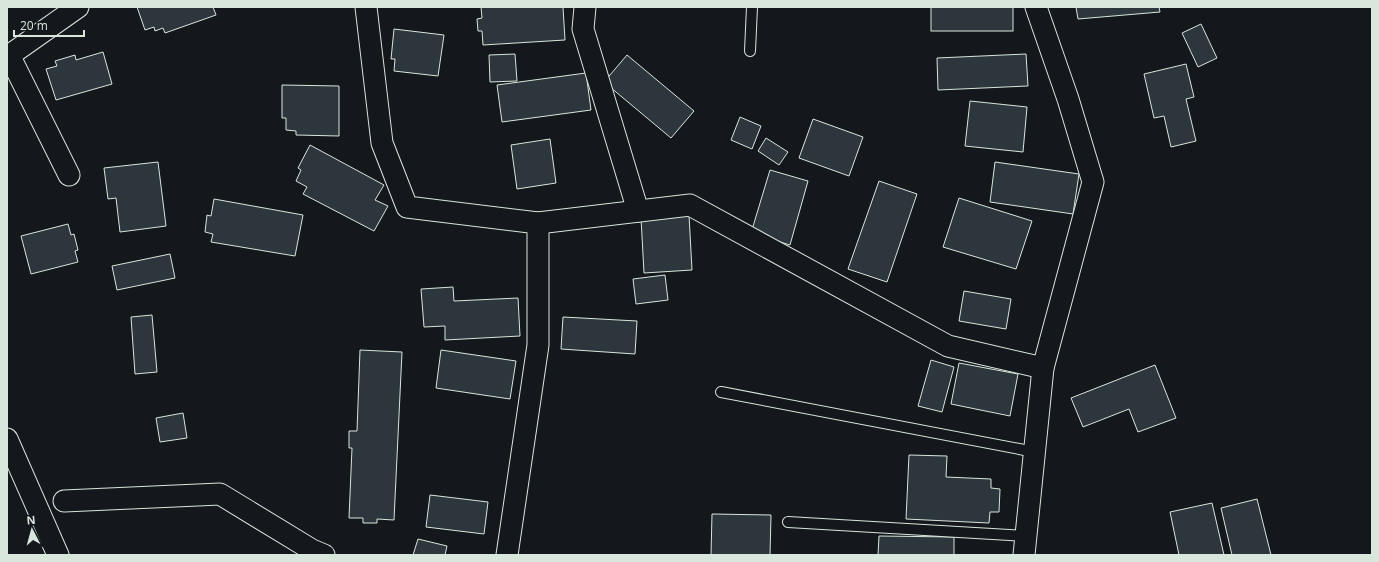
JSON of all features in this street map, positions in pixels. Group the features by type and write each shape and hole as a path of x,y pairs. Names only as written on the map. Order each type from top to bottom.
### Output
{"street":[{"path":"69,175 8,56 78,7"},
{"path":"366,7 382,144 407,207 538,223 690,205 948,346 1043,368"},
{"path":"585,7 584,30 638,211"},
{"path":"1025,546 1043,368 1093,182 1068,99 1036,7"},
{"path":"507,555 538,345 538,223"},
{"path":"7,439 58,555"},
{"path":"64,501 220,494 312,550 324,555"}],"lane":[{"path":"750,51 752,7"},
{"path":"721,392 1035,452"},
{"path":"788,522 1025,546"}],"building":[{"path":"137,7 213,7 216,15 165,33 163,28 155,31 154,27 145,30"},
{"path":"481,7 563,7 565,40 483,45 482,31 478,31 477,19 482,18"},
{"path":"931,7 1013,7 1013,31 931,31"},
{"path":"1076,7 1159,7 1160,12 1078,19"},
{"path":"1201,24 1217,58 1198,67 1182,33"},
{"path":"394,29 444,35 438,76 394,71 395,59 391,59"},
{"path":"103,52 112,84 56,100 46,69 57,66 55,61 75,55 76,60"},
{"path":"515,54 517,81 490,82 489,55"},
{"path":"1026,54 1028,86 938,90 937,58"},
{"path":"627,55 694,111 671,138 604,82"},
{"path":"1186,64 1194,97 1186,99 1196,141 1171,147 1164,116 1154,118 1144,74"},
{"path":"586,73 591,110 502,122 497,85"},
{"path":"282,85 339,86 339,136 296,135 296,131 286,130 286,118 282,118"},
{"path":"970,101 1027,107 1023,152 965,146"},
{"path":"740,117 761,126 752,149 731,140"},
{"path":"813,119 863,137 849,176 799,158"},
{"path":"766,138 788,152 779,165 758,151"},
{"path":"550,139 556,183 517,189 511,145"},
{"path":"310,145 384,185 375,200 388,206 374,231 303,194 307,187 296,181 301,170 298,168"},
{"path":"158,162 166,226 120,232 116,198 108,199 104,168"},
{"path":"995,162 1079,174 1073,214 990,202"},
{"path":"770,170 808,181 790,245 751,233"},
{"path":"879,181 917,194 887,282 848,269"},
{"path":"959,198 1032,221 1016,269 943,247"},
{"path":"214,199 303,215 295,256 211,242 213,234 205,232 207,215 211,216"},
{"path":"689,215 692,270 644,273 641,218"},
{"path":"68,224 71,235 74,234 78,250 75,251 78,262 31,274 21,236"},
{"path":"170,254 175,278 117,290 112,266"},
{"path":"665,275 668,300 636,304 633,279"},
{"path":"453,287 454,301 518,298 520,336 445,340 445,326 424,327 421,289"},
{"path":"964,291 1011,299 1006,329 959,321"},
{"path":"152,315 157,372 135,374 131,317"},
{"path":"563,317 637,321 635,354 561,349"},
{"path":"360,350 402,352 394,520 377,519 377,523 363,523 363,518 349,518 352,448 349,448 349,431 357,431"},
{"path":"441,350 516,361 510,399 436,388"},
{"path":"931,360 954,367 942,412 918,406"},
{"path":"959,363 1018,374 1010,416 951,404"},
{"path":"1155,365 1176,418 1138,432 1129,409 1083,427 1071,398"},
{"path":"183,413 187,438 160,442 156,418"},
{"path":"909,455 947,456 946,477 991,479 991,488 1000,489 999,512 990,512 989,523 906,519"},
{"path":"430,495 488,502 484,534 426,527"},
{"path":"1257,499 1271,555 1232,555 1221,508"},
{"path":"1212,503 1224,555 1179,555 1170,512"},
{"path":"712,514 771,515 770,555 711,555"},
{"path":"879,536 954,537 954,555 878,555"},
{"path":"418,539 447,546 445,555 413,555"}]}
